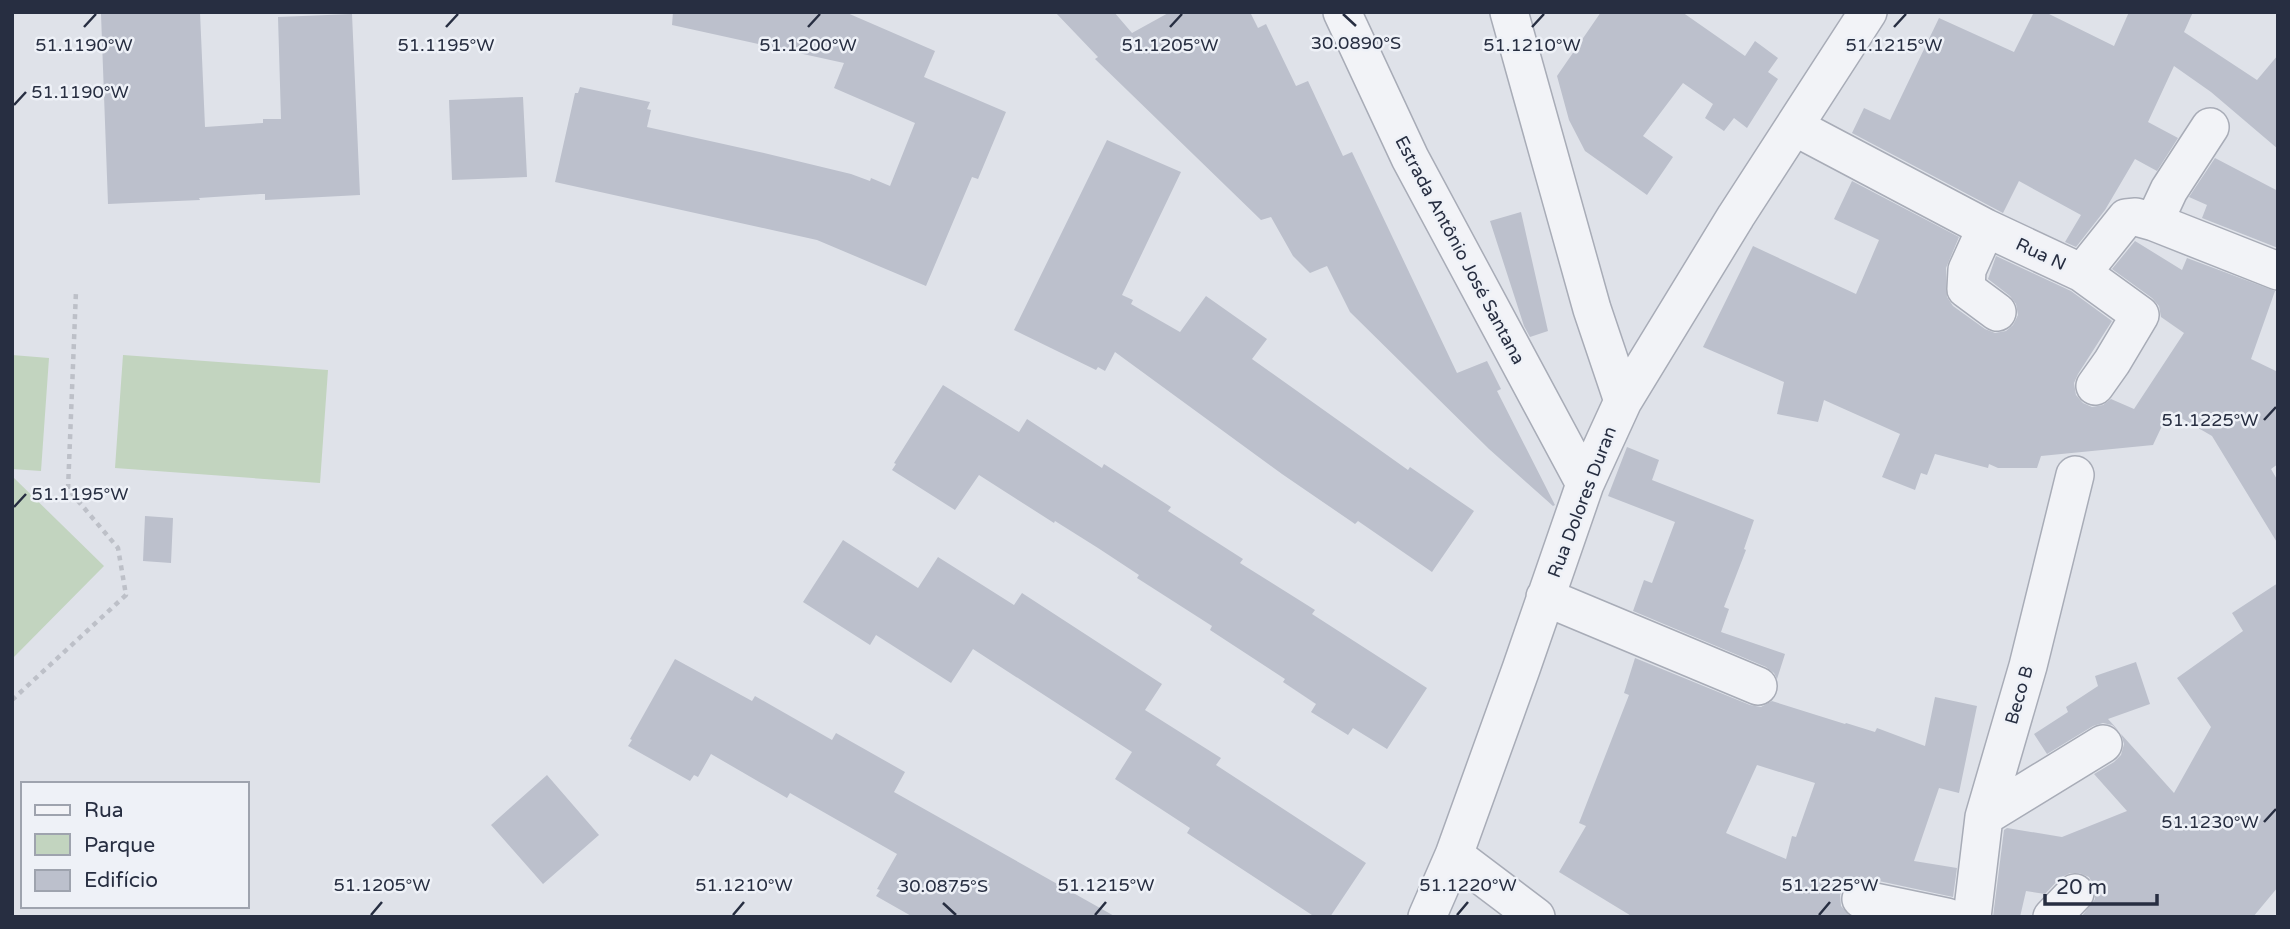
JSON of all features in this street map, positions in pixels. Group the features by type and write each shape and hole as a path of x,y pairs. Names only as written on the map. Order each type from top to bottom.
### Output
{"street":[{"name":"Estrada Antônio José Santana","path":"1342,12 1409,158 1585,484"},
{"path":"1509,12 1592,309 1623,401"},
{"name":"Rua Dolores Duran","path":"1427,917 1454,855 1585,484 1623,401 1736,216 1868,12"},
{"name":"Rua N","path":"1795,127 1986,228 2082,273 2126,218 2136,217 2278,271"},
{"path":"2154,222 2169,190 2210,127"},
{"path":"1986,228 1967,270 1966,289 1997,312"},
{"path":"2082,273 2140,315 2095,386"},
{"name":"Beco B","path":"1972,917 1984,817 2028,666 2075,475"},
{"path":"1545,597 1758,686"},
{"path":"1984,817 2103,744"},
{"path":"1454,855 1536,917"},
{"path":"1861,899 1947,917"}],"path":[{"path":"12,700 126,595 118,548 68,489 76,291"}],"green space":[{"path":"12,355 49,358 41,471 12,469"},
{"path":"123,355 328,370 320,483 115,468"},
{"path":"12,478 104,566 12,659"}],"building":[{"path":"200,12 205,127 281,119 278,17 352,14 360,195 265,200 265,194 260,194 108,204 101,14"},
{"path":"673,12 845,12 935,51 924,77 1006,112 978,179 972,177 926,286 817,240 555,182 575,93 578,93 580,87 650,102 647,109 651,110 647,127 851,174 870,181 871,178 890,186 915,123 834,88 844,63 672,25"},
{"path":"1055,12 1114,12 1132,33 1170,12 1250,12 1258,28 1266,24 1296,86 1308,81 1343,156 1352,152 1457,373 1487,361 1501,389 1497,391 1555,505 1489,449 1350,312 1327,266 1310,273 1293,256 1271,217 1261,220 1095,59 1098,57"},
{"path":"1601,12 1682,12 1745,56 1755,41 1778,58 1768,72 1778,79 1747,128 1734,118 1724,131 1705,118 1713,104 1683,83 1643,136 1673,157 1647,195 1585,151 1569,120 1557,76"},
{"path":"2034,12 2045,12 2114,46 2129,12 2193,12 2184,32 2257,80 2278,55 2278,149 2211,92 2174,66 2148,122 2178,138 2157,171 2135,159 2105,210 2076,247 2065,242 2081,215 2019,181 2003,213 1852,133 1864,108 1890,120 1939,18 2014,52"},
{"path":"523,97 527,177 452,180 449,100"},
{"path":"1107,140 1181,172 1122,295 1133,300 1131,304 1180,332 1206,296 1267,339 1252,359 1408,470 1410,467 1474,511 1432,572 1358,521 1355,524 1282,474 1115,352 1105,371 1098,367 1096,370 1014,330"},
{"path":"2215,158 2278,191 2278,248 2202,218 2207,205 2189,197"},
{"path":"1852,181 1959,237 1946,268 1947,297 1953,306 1985,329 1995,333 2006,331 2018,315 2016,304 2010,296 1988,279 1996,256 2071,291 2112,321 2074,383 2076,395 2083,403 2092,407 2103,405 2111,399 2134,409 2184,333 2161,317 2159,306 2152,298 2112,269 2135,241 2182,270 2187,258 2275,291 2251,359 2278,372 2278,464 2271,469 2278,481 2278,544 2212,436 2169,411 2153,445 2041,456 2037,468 1998,468 1989,464 1988,468 1935,454 1927,475 1921,473 1915,490 1882,477 1900,434 1824,400 1818,422 1777,414 1784,382 1703,347 1753,246 1856,294 1879,240 1834,219"},
{"path":"1521,212 1548,331 1530,337 1490,221"},
{"path":"943,385 1019,432 1027,419 1102,468 1104,464 1171,507 1168,511 1243,559 1240,563 1315,610 1312,614 1427,688 1387,749 1353,728 1348,735 1311,712 1316,704 1283,682 1285,679 1210,630 1212,626 1137,578 1139,575 1098,548 979,475 955,510 892,470"},
{"path":"1627,447 1659,460 1652,480 1754,520 1744,549 1746,550 1724,607 1729,609 1721,632 1785,654 1777,679 1766,667 1633,611 1644,580 1652,583 1675,522 1608,496"},
{"path":"145,516 173,518 171,563 143,561"},
{"path":"843,540 918,588 938,557 1014,605 1022,593 1162,684 1145,710 1221,758 1216,765 1366,863 1330,917 1315,917 1187,833 1190,828 1115,779 1132,752 973,649 951,683 876,635 870,645 803,602"},
{"path":"2278,583 2278,887 2253,917 2081,917 2095,899 2095,888 2089,877 2070,873 2060,878 2045,894 2026,891 2020,917 1993,917 2004,830 2007,828 2062,837 2127,811 2094,774 2121,755 2124,744 2121,734 2174,793 2211,727 2177,678 2243,631 2232,613"},
{"path":"1635,658 1750,705 1761,707 1772,701 1875,732 1877,728 1925,746 1935,697 1977,706 1959,793 1939,788 1914,861 1957,868 1953,897 1865,878 1855,879 1846,885 1840,895 1841,906 1851,917 1633,917 1559,872 1586,826 1579,823 1629,695 1624,693","holes":["1757,765 1815,783 1796,837 1792,836 1786,859 1726,833"]},
{"path":"675,659 752,701 755,696 832,740 836,733 905,772 894,792 1116,917 913,917 876,896 880,890 877,889 897,854 790,793 787,798 711,754 698,777 694,775 690,781 628,746"},
{"path":"2136,662 2150,704 2108,719 2118,730 2103,723 2093,726 2047,754 2034,734 2068,712 2066,707 2098,686 2095,676"},
{"path":"547,775 599,835 543,884 491,825"}]}
